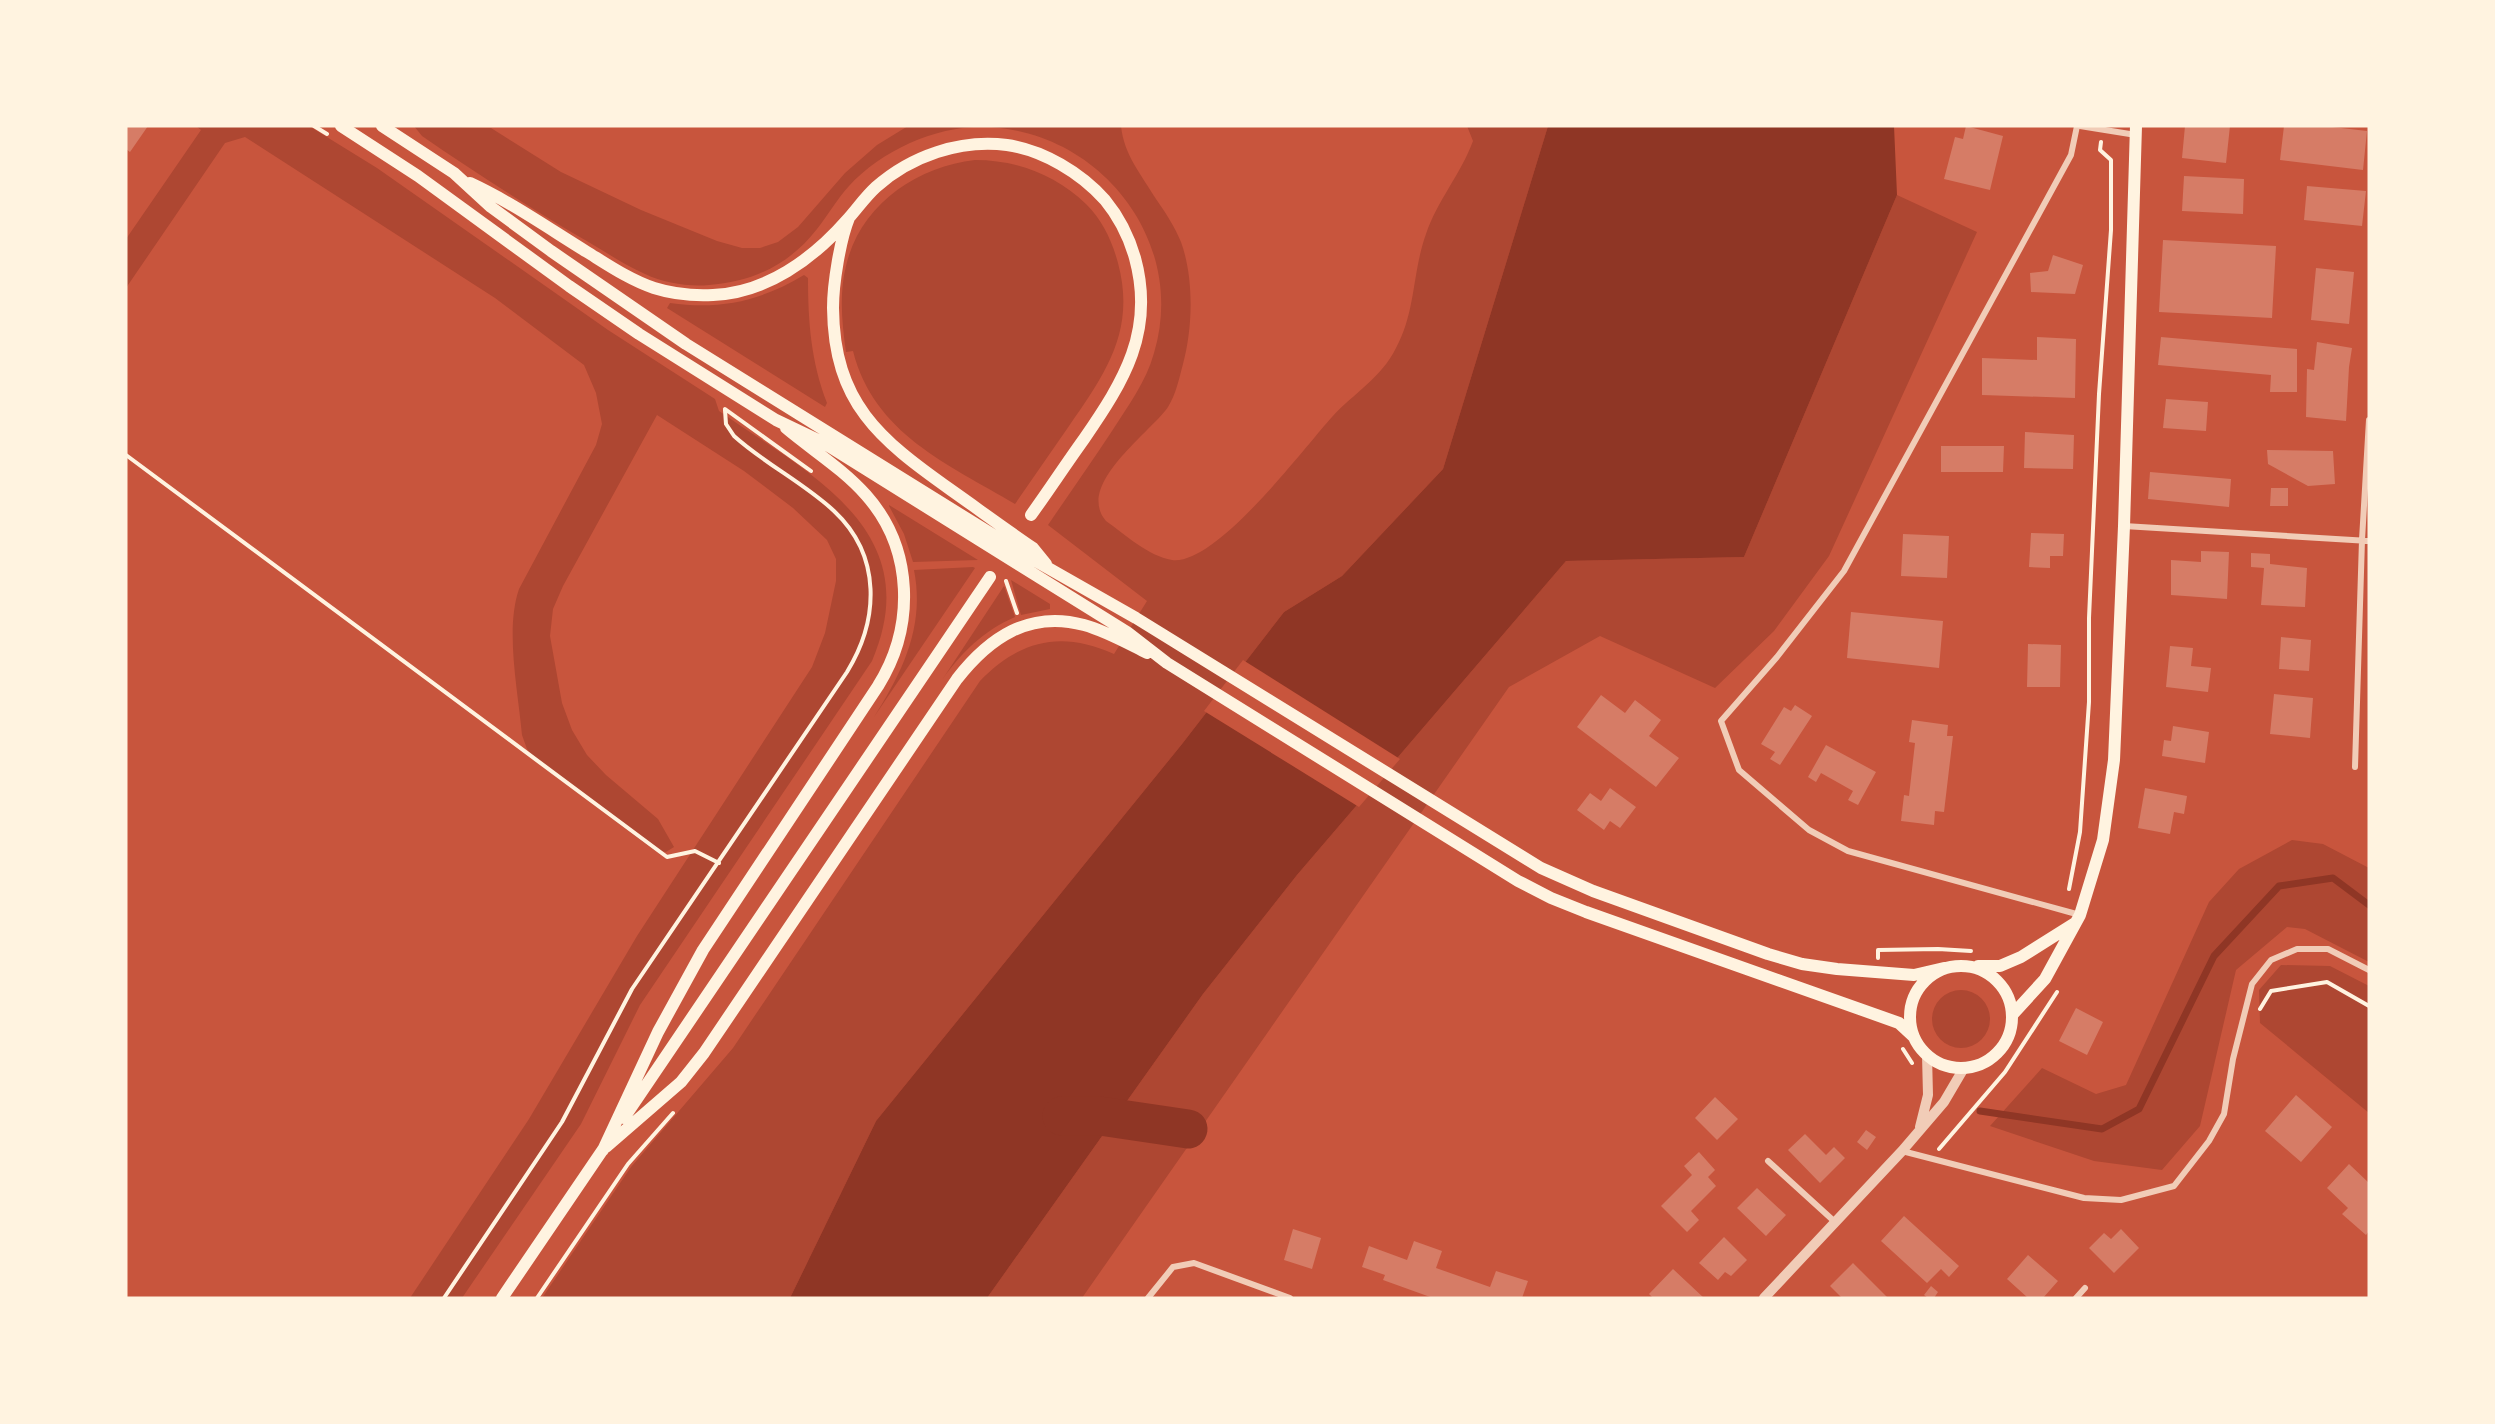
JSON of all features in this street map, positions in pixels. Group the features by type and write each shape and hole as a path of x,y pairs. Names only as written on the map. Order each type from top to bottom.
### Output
{"main road":[{"path":"341,126 418,176 604,310 769,416 843,473 877,509 894,541 902,566 905,600 902,627 886,672 703,950 658,1032 603,1150"},
{"path":"382,126 454,173 503,200 630,278 654,288 681,294 733,293 782,275 812,254 878,186 904,167 935,153 972,144 1009,146 1040,155 1073,173 1113,209 1132,249 1138,270 1141,312 1135,350 1114,394 1031,515"},
{"path":"2013,1014 2045,979 2078,919 2103,840 2114,760 2124,526 2136,130"},
{"path":"454,173 496,211 646,317 1049,570 1136,618 1541,868 1575,884 1785,959 1837,969 1914,975 1944,968 2000,966 2021,957 2078,919"},
{"path":"850,217 836,269 833,320 837,354 854,400 874,427 994,535"},
{"path":"769,416 822,441 994,535 1027,556 1124,636 1458,844 1551,898 1899,1023 1913,1036 1927,1055 1944,1065 1964,1068 1980,1065 1994,1057 2005,1045 2012,1030 2013,1014 2007,992 1992,975 1971,966"},
{"path":"502,1298 990,577"},
{"path":"603,1150 689,1072 711,1044 962,674 984,648 1022,627 1051,622 1075,623 1124,636"},
{"path":"1913,1036 1910,1016 1914,995 1926,979 1944,968"}],"street":[{"path":"2078,919 1848,851 1809,830 1739,770 1722,721 1777,657 1844,570 2071,155 2079,126 2103,130 2136,130"},
{"path":"2355,767 2369,420"},
{"path":"2124,526 2365,540"},
{"path":"1902,1151 2084,1198 2121,1200 2174,1186 2209,1141 2224,1114 2235,1051 2252,984 2271,960 2297,949 2328,949 2369,970"},
{"path":"1920,1130 1928,1095 1927,1055"},
{"path":"1764,1298 1902,1151 1944,1102 1964,1068"},
{"path":"1768,1161 1836,1223"},
{"path":"1148,1298 1173,1267 1194,1263 1290,1298"},
{"path":"2076,1298 2085,1288"}],"path":[{"path":"2069,889 2080,832 2086,754 2089,702 2089,618 2099,394 2111,230 2111,160 2100,150 2103,130"},
{"path":"444,1298 562,1122 623,1003 853,661 866,632 871,606 867,566 848,528 828,507 734,436 726,424 725,410"},
{"path":"126,455 667,857 695,850 719,863"},
{"path":"1003,575 1009,585 1022,627"},
{"path":"2259,1011 2271,991 2327,982 2369,1006"},
{"path":"1931,1159 2005,1072 2058,991"}],"shaded area":[{"path":"196,126 309,126 377,168 608,330 715,399 719,411 822,483 850,510 872,541 884,576 885,615 872,661 640,1005 581,1124 462,1298 410,1298 529,1119 637,936 812,667 825,633 836,581 836,559 827,540 793,508 744,471 657,415 563,586 553,609 550,636 562,703 572,730 587,755 606,775 658,819 674,847 666,852 654,850 535,761 522,735 514,660 515,605 519,589 596,445 602,424 596,393 584,365 495,298 245,137 225,143 126,288 126,239 201,130"},
{"path":"414,126 491,128 561,172 641,210 717,241 742,248 760,248 778,242 798,227 845,173 877,145 908,126 1121,126 1129,155 1170,220 1181,242 1188,271 1191,303 1186,350 1171,402 1107,476 1100,492 1099,507 1106,521 1129,538 1146,550 1172,560 1190,557 1211,545 1234,526 1258,503 1332,417 1375,377 1390,358 1407,320 1426,234 1436,210 1473,141 1467,126 1548,126 1443,469 1342,576 1284,612 1182,744 876,1121 790,1298 542,1298 631,1167 733,1048 980,681 1010,656 1042,643 1076,642 1114,654 1147,601 1048,525 1130,403 1151,364 1161,313 1159,275 1148,238 1130,205 1105,177 1074,153 1039,137 1000,128 959,129 918,140 880,160 849,186 817,229 795,252 769,269 741,280 725,283 677,284 652,277 619,261 441,149 422,136"},
{"path":"1548,126 1894,126 1897,195 1744,557 1566,561 1297,875 1203,994 987,1298 790,1298 876,1121 1182,744 1284,612 1342,576 1443,469"},
{"path":"975,160 1006,163 1035,171 1062,185 1086,204 1110,239 1123,287 1120,330 1106,369 1015,504 964,475 917,444 878,404 863,380 853,351 846,352 842,287 853,244 864,225 877,207 912,181 953,164"},
{"path":"1897,195 1977,232 1829,556 1774,631 1715,688 1600,636 1509,687 1082,1298 987,1298 1203,994 1297,875 1566,561 1744,557"},
{"path":"804,275 808,278 812,341 817,372 827,403 825,407 667,308 670,303 706,305 740,301 772,291"},
{"path":"889,506 978,560 913,562 904,534"},
{"path":"975,568 874,717 902,665 914,629 917,591 914,570"},
{"path":"1011,580 1050,604 1050,609 1021,615"},
{"path":"1004,586 1015,617 974,643 942,680"},
{"path":"2292,840 2323,844 2369,868 2369,962 2305,929 2287,927 2236,970 2200,1126 2162,1170 2094,1161 1990,1126 2042,1068 2096,1094 2126,1085 2209,902 2239,869"},
{"path":"2281,965 2330,966 2369,986 2369,1113 2260,1023 2259,990"},
{"path":"1961,990 1977,995 1985,1003 1990,1019 1985,1035 1977,1043 1961,1048 1945,1043 1937,1035 1932,1019 1937,1003 1945,995"}],"pier":[{"path":"1243,660 1400,759 1359,807 1204,711"}],"building":[{"path":"126,126 148,126 130,152 126,149"},
{"path":"1966,126 2003,136 1990,190 1944,179 1955,137 1963,139"},
{"path":"2185,126 2230,126 2226,163 2182,158"},
{"path":"2284,126 2324,126 2367,131 2363,170 2280,160"},
{"path":"2184,176 2244,179 2243,214 2182,211"},
{"path":"2307,186 2366,191 2362,226 2304,220"},
{"path":"2163,240 2276,246 2272,318 2159,312"},
{"path":"2053,255 2083,265 2075,294 2031,292 2030,273 2048,271"},
{"path":"2316,268 2354,272 2349,324 2311,320"},
{"path":"2037,337 2076,339 2075,398 1982,395 1982,358 2037,360"},
{"path":"2161,337 2297,349 2297,392 2270,392 2271,375 2158,365"},
{"path":"2317,342 2352,348 2346,421 2306,417 2307,369 2314,370"},
{"path":"2166,399 2208,402 2206,431 2163,428"},
{"path":"2025,432 2074,435 2073,469 2024,468"},
{"path":"1941,446 2004,446 2003,472 1941,472"},
{"path":"2267,450 2333,451 2335,484 2308,486 2268,464"},
{"path":"2150,472 2231,479 2229,507 2148,499"},
{"path":"2271,488 2288,488 2288,506 2270,506"},
{"path":"2031,533 2064,534 2063,556 2050,556 2050,568 2029,567"},
{"path":"1903,534 1949,536 1947,578 1901,576"},
{"path":"2201,551 2229,552 2227,599 2171,595 2171,560 2201,562"},
{"path":"2251,553 2270,554 2270,564 2307,568 2305,607 2261,605 2264,568 2251,567"},
{"path":"1851,612 1943,621 1939,668 1847,658"},
{"path":"2281,637 2311,640 2309,671 2279,669"},
{"path":"2028,644 2061,645 2060,687 2027,687"},
{"path":"2170,646 2193,648 2191,666 2211,668 2208,692 2166,687"},
{"path":"2274,694 2313,698 2310,738 2270,734"},
{"path":"1601,695 1625,713 1635,700 1661,720 1649,736 1679,758 1656,787 1577,727"},
{"path":"1795,705 1812,716 1780,765 1770,759 1775,752 1761,744 1784,707 1791,711"},
{"path":"1912,720 1948,725 1947,736 1953,736 1944,812 1935,811 1934,825 1901,821 1904,795 1909,796 1915,743 1909,742"},
{"path":"2173,726 2209,732 2205,763 2162,756 2164,740 2171,741"},
{"path":"1826,745 1876,772 1858,805 1848,800 1853,791 1821,773 1816,782 1808,777"},
{"path":"1610,788 1636,807 1620,828 1610,821 1604,830 1577,810 1590,793 1601,801"},
{"path":"2145,788 2187,796 2184,814 2174,812 2170,834 2138,828"},
{"path":"2076,1008 2103,1022 2087,1055 2059,1041"},
{"path":"2296,1095 2332,1127 2301,1162 2265,1131"},
{"path":"1715,1097 1738,1119 1717,1140 1695,1118"},
{"path":"1866,1130 1876,1137 1867,1150 1857,1142"},
{"path":"1805,1134 1826,1155 1834,1147 1845,1158 1820,1183 1788,1150"},
{"path":"1699,1152 1715,1170 1708,1177 1716,1186 1691,1211 1699,1220 1687,1232 1661,1206 1692,1175 1684,1166"},
{"path":"2349,1164 2369,1183 2369,1231 2366,1235 2342,1214 2348,1208 2327,1188"},
{"path":"1757,1188 1786,1215 1766,1236 1737,1208"},
{"path":"1904,1216 1959,1266 1949,1277 1941,1269 1927,1283 1881,1241"},
{"path":"1293,1229 1321,1238 1312,1269 1284,1260"},
{"path":"2121,1229 2139,1248 2114,1273 2089,1248 2104,1233 2111,1239"},
{"path":"1724,1237 1747,1260 1731,1276 1725,1272 1718,1280 1699,1263"},
{"path":"1414,1241 1442,1251 1436,1268 1490,1287 1496,1271 1528,1281 1522,1298 1433,1298 1383,1280 1385,1275 1362,1267 1369,1246 1407,1260"},
{"path":"2028,1255 2058,1281 2043,1298 2028,1298 2007,1279"},
{"path":"1853,1263 1888,1298 1842,1298 1830,1286"},
{"path":"1673,1269 1704,1298 1653,1298 1649,1294"},
{"path":"1931,1286 1938,1292 1934,1298 1928,1298 1924,1295"}],"waterway":[{"path":"1980,1111 2102,1129 2139,1109 2214,956 2279,886 2333,878 2369,905"},
{"path":"1062,1116 1100,1116 1188,1129"}]}
